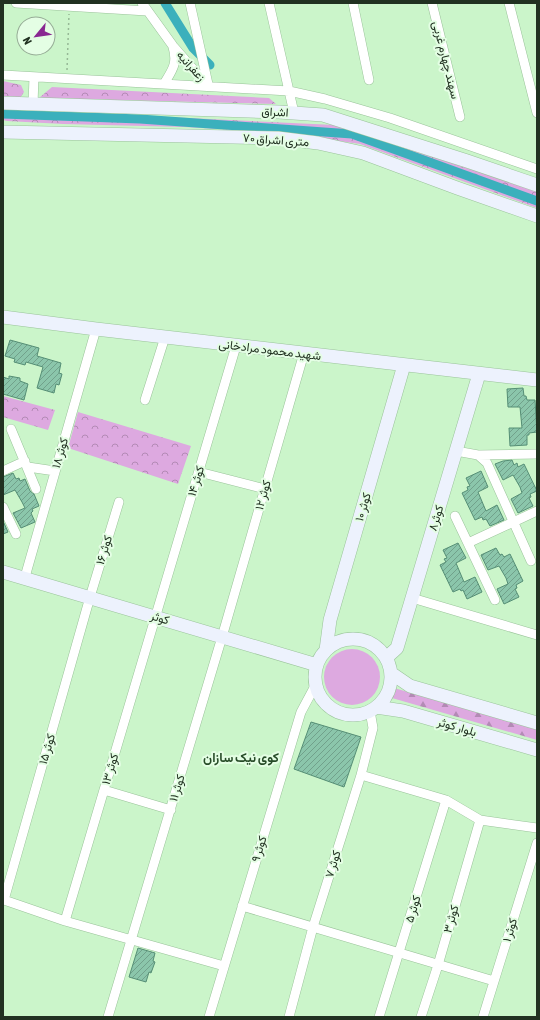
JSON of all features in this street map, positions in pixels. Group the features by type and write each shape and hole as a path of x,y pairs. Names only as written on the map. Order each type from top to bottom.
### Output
{"main road":[{"name":"اشراق","path":"3,103 323,115 467,160 537,185"},
{"name":"۷۰ متری اشراق","path":"3,132 278,138 318,142 363,153 537,216"},
{"name":"شهید محمود مرادخانی","path":"3,317 96,330 537,380"},
{"name":"کوثر ۱۰","path":"326,650 330,620 404,365"},
{"name":"کوثر۸","path":"386,658 397,648 480,374"},
{"name":"کوثر","path":"3,572 25,577 317,665"},
{"path":"343,640 363,640 380,650 386,658 391,674 391,683 383,701 373,709 361,714 351,715 337,711 325,702 319,694 315,674 317,665 326,650 334,644 343,640"},
{"path":"391,674 410,686 537,723"},
{"name":"بلوار کوثر","path":"373,709 403,711 537,750"}],"street":[{"path":"16,3 69,5 147,11"},
{"name":"زعفرانیه","path":"142,3 173,46 208,86"},
{"path":"190,3 208,86"},
{"path":"269,3 294,113"},
{"path":"353,3 369,80"},
{"name":"سهند چهارم غربی","path":"432,3 460,117"},
{"path":"509,3 537,113"},
{"name":"زعفرانیه","path":"164,84 173,69 176,58 173,46"},
{"path":"3,75 289,91 325,99 390,118 537,169"},
{"path":"33,104 34,77"},
{"name":"کوثر ۱۸","path":"25,577 96,330"},
{"path":"145,400 165,338"},
{"name":"کوثر ۱۴","path":"156,617 236,346"},
{"name":"کوثر ۱۲","path":"222,637 304,353"},
{"path":"11,429 36,489"},
{"path":"456,451 478,455 536,454"},
{"path":"478,455 487,463 530,561"},
{"path":"3,471 26,464 55,471"},
{"path":"199,472 265,489"},
{"name":"کوثر ۱۶","path":"90,597 119,502"},
{"path":"3,507 16,534"},
{"path":"468,543 537,511"},
{"path":"455,516 495,600"},
{"name":"۱۵ کوثر","path":"65,921 4,900 90,597"},
{"path":"412,598 537,635"},
{"name":"کوثر ۱۳","path":"65,921 156,617"},
{"name":"کوثر ۱۱","path":"108,1017 222,637"},
{"name":"کوثر ۹","path":"209,1017 301,712 316,684"},
{"name":"کوثر ۷","path":"289,1017 313,927 361,775 373,728 373,709"},
{"path":"361,775 446,800 480,820 537,828"},
{"path":"104,790 171,810"},
{"name":"کوثر ۵","path":"379,1017 446,800"},
{"name":"کوثر ۳","path":"421,1017 438,965 480,820"},
{"name":"کوثر ۱","path":"483,1017 537,843"},
{"path":"242,906 494,982"},
{"path":"65,921 224,966"}],"path":[{"path":"67,79 69,5"}],"green space":[{"path":"3,81 21,85 24,92 20,98 3,97"},
{"path":"52,87 269,98 276,104 39,98"},
{"path":"3,111 105,114 335,125 415,149 537,192 537,208 360,144 284,133 184,127 7,121 3,120"},
{"path":"3,396 55,410 48,430 3,417"},
{"path":"78,412 191,446 178,484 68,448"},
{"path":"346,649 358,649 368,653 376,661 380,671 380,683 376,693 368,701 358,705 346,705 336,701 328,693 324,683 324,671 328,661 336,653"},
{"path":"394,688 537,729 537,740 392,698"}],"building":[{"path":"10,340 39,348 37,356 61,363 59,373 62,374 59,385 56,384 54,393 37,388 43,367 26,362 25,365 14,362 15,359 5,356"},
{"path":"9,376 20,378 20,381 28,384 24,400 3,394 3,377 9,379"},
{"path":"523,388 524,396 526,396 527,400 535,400 537,432 529,433 529,435 527,435 527,445 510,446 509,428 522,428 520,407 508,407 507,389"},
{"path":"512,460 514,465 517,463 518,467 524,464 537,491 530,494 531,497 529,498 533,506 518,513 511,499 522,493 520,487 513,475 503,480 495,464"},
{"path":"481,471 488,487 478,492 486,511 497,505 504,520 490,526 486,519 483,520 482,517 475,520 462,493 468,490 467,487 470,486 466,478"},
{"path":"13,473 16,479 19,478 20,481 25,479 39,506 32,509 33,511 31,513 35,522 21,528 13,513 25,508 22,502 15,490 3,495 3,477"},
{"path":"3,521 8,532 3,534"},
{"path":"458,543 466,558 456,563 464,582 475,577 482,592 467,599 463,590 461,591 460,589 453,592 440,565 446,562 444,559 447,558 443,550"},
{"path":"496,548 500,555 502,554 504,557 510,554 523,581 516,585 517,588 515,589 519,597 504,604 497,589 508,584 506,578 499,566 488,570 481,555"},
{"path":"311,722 361,737 344,787 294,769"},
{"path":"138,948 155,953 153,961 155,962 151,973 149,972 146,982 129,977"}],"waterway":[{"path":"165,3 193,48 210,65"},
{"path":"3,114 140,119 352,134 537,201"}],"district":[{"name":"کوی نیک سازان","path":"241,757"}]}
